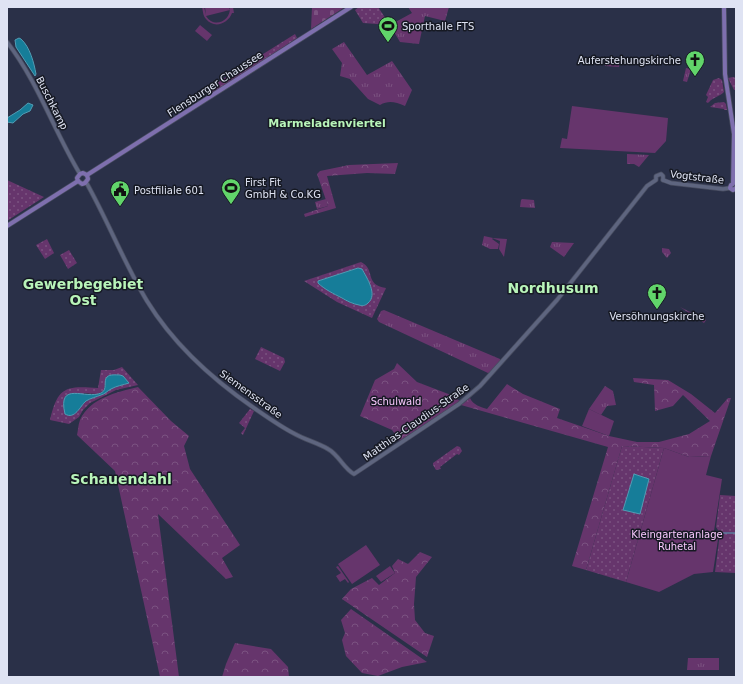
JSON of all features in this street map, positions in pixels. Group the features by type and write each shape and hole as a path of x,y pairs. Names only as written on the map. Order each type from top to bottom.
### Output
{"main road":[{"name":"Flensburger Chaussee","path":"87,175 351,7"},
{"path":"724,7 725,74 734,134 734,187"},
{"path":"83,173 87,175 88,179 86,182 82,184 78,181 78,176 80,174 83,173"},
{"path":"7,226 78,181"}],"street":[{"name":"Buschkamp","path":"7,42 31,77 80,174"},
{"path":"659,174 663,176 663,180 659,182 656,180 656,176 659,174"},
{"name":"Matthias-Claudius-Straße","path":"354,474 459,404 480,386 557,300 647,186 656,180"},
{"name":"Vogtstraße","path":"663,180 671,183 723,189 734,187"},
{"name":"Siemensstraße","path":"86,182 144,296 175,339 194,359 228,390 294,434 330,449 350,472 354,474"}],"green space":[{"path":"202,7 204,7 206,15 205,7 229,7 230,9 230,7 233,7 234,13 232,13 224,22 220,24 213,24 205,18","holes":["230,10 228,16 221,22 213,22 206,16"]},
{"path":"312,7 345,7 311,29"},
{"path":"359,7 378,7 390,25 363,23 355,10"},
{"path":"408,7 449,7 445,21 425,16 419,44 400,42 390,25 412,13"},
{"path":"200,25 212,35 207,41 195,31"},
{"path":"295,34 297,38 209,96 206,92 207,89"},
{"path":"344,42 367,75 392,61 412,90 405,106 392,102 386,102 380,105 368,99 350,79 340,76 342,63 332,49"},
{"path":"606,57 620,58 619,67 605,66"},
{"path":"686,68 691,69 687,82 683,81"},
{"path":"719,78 722,80 724,92 708,103 706,102 708,97 706,95 713,80"},
{"path":"728,78 736,78 736,90 734,90"},
{"path":"724,102 727,110 710,107 715,103"},
{"path":"572,106 668,118 666,141 655,153 560,148 562,138 567,139"},
{"path":"627,154 649,155 639,167 634,164 627,164"},
{"path":"398,163 395,174 367,173 327,176 336,208 305,217 304,214 328,206 317,174 320,171 349,165"},
{"path":"7,180 44,197 7,221"},
{"path":"326,199 328,206 317,209 315,202"},
{"path":"522,199 534,200 535,208 520,207"},
{"path":"484,236 493,238 492,239 499,244 498,249 490,249 482,245"},
{"path":"492,238 507,239 504,257 499,249 500,241"},
{"path":"47,239 54,253 45,259 36,245"},
{"path":"552,242 574,243 564,257 550,247"},
{"path":"662,248 669,249 671,253 667,258 662,252"},
{"path":"69,250 77,263 68,269 60,255"},
{"path":"361,262 368,269 375,284 386,288 372,318 337,302 304,281","holes":["360,268 353,304 337,296 319,284 321,280"]},
{"path":"680,307 706,320 704,323"},
{"path":"384,310 500,359 500,362 491,372 488,373 379,322 377,319 381,311"},
{"path":"261,347 284,358 285,362 280,371 255,359"},
{"name":"Schulwald","path":"397,363 417,382 451,395 460,401 400,441 392,430 360,416 375,380 394,369"},
{"path":"122,367 138,385 116,390 90,403 79,417 69,424 50,420 56,400 65,390 78,387 98,388 101,370 114,370","holes":["106,378 129,383 112,388 85,402 84,393 97,394 104,391"]},
{"path":"633,378 668,380 691,394 715,413 728,398 731,398 711,456 689,457 664,448 622,446 586,570 572,566 608,447 461,405 470,398 475,404 487,409 507,384 523,394 560,409 557,418 609,436 637,442 659,442 689,434 710,421 683,395 673,406 655,411 654,385 634,382"},
{"path":"605,386 613,391 616,405 607,406 601,415 589,409"},
{"path":"138,387 171,421 189,436 184,446 190,469 240,545 222,558 233,577 226,579 158,514 179,677 160,677 115,471 77,435 80,420 90,406 105,397"},
{"path":"250,409 254,411 243,435 241,433 245,428 239,423"},
{"path":"589,409 614,421 609,436 582,426"},
{"path":"457,446 460,447 462,451 459,455 457,454 440,467 441,469 436,470 433,463"},
{"path":"622,446 664,448 626,582 586,570"},
{"name":"Kleingartenanlage Ruhetal","path":"664,448 689,457 711,456 706,475 722,479 714,531 719,533 713,572 694,574 659,592 626,582"},
{"path":"720,495 736,496 736,573 715,572 720,533 716,527"},
{"path":"366,545 380,565 352,584 338,564"},
{"path":"420,552 432,557 416,577 414,604 415,620 425,633 434,636 427,657 342,599 351,589 372,578 379,585 395,573 392,566 398,559 408,564"},
{"path":"338,566 349,582 348,583 345,579 340,582 336,576 341,573 336,567"},
{"path":"390,566 395,573 381,582 376,576"},
{"path":"351,609 427,662 402,667 378,676 362,673 346,656 342,640 345,633 341,620"},
{"path":"235,643 271,649 288,667 289,677 222,677"},
{"path":"688,658 719,658 719,670 687,670"}],"water":[{"path":"19,38 24,42 33,60 36,74 35,76 16,47 15,40"},
{"path":"28,103 33,105 30,111 23,114 13,123 7,122 7,118"},
{"path":"358,268 362,269 372,291 371,300 365,305 361,306 348,301 329,291 318,283 318,281"},
{"path":"108,376 123,376 129,383 113,388 104,394 86,401 77,412 72,415 65,414 65,397 69,394 95,395 101,393 105,388 105,381"},
{"path":"634,474 649,479 640,514 623,510"}],"waterway":[{"path":"709,533 719,533"},
{"path":"722,533 736,533"}],"place":[{"name":"Sporthalle FTS","path":"388,43"},
{"name":"Auferstehungskirche","path":"695,77"},
{"name":"First Fit GmbH & Co.KG","path":"231,205"},
{"name":"Postfiliale 601","path":"120,207"},
{"name":"Versöhnungskirche","path":"657,310"}],"district":[{"name":"Marmeladenviertel","path":"327,123"},
{"name":"Nordhusum","path":"553,288"},
{"name":"Gewerbegebiet Ost","path":"83,292"},
{"name":"Schauendahl","path":"121,479"}]}
